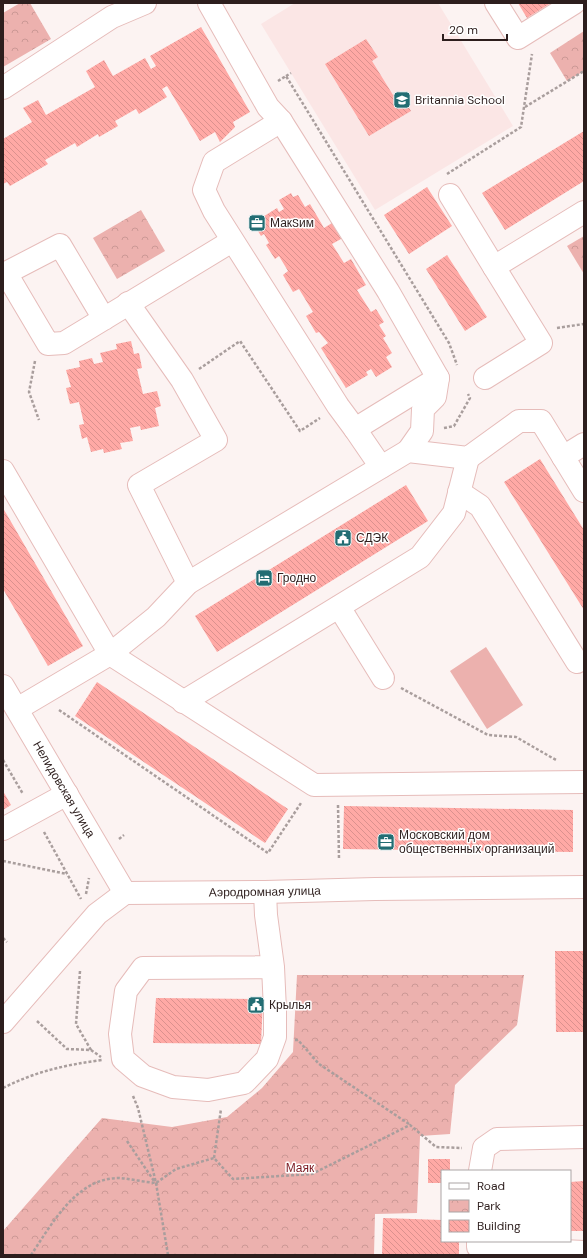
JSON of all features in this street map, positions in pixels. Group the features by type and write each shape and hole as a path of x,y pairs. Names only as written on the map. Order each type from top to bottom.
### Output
{"street":[{"path":"3,88 112,17 145,3"},
{"path":"17,709 40,697 110,654 156,617 188,583 408,451 422,431 423,409 435,397 438,378 388,291 281,121 268,107 209,3"},
{"path":"496,3 518,38 574,3"},
{"path":"281,121 214,162 204,190 214,211 232,241 338,406 381,467"},
{"path":"450,195 541,343 485,378"},
{"path":"494,267 584,212"},
{"path":"104,319 60,245 5,274 48,344 64,343 104,319 128,303 232,241"},
{"path":"128,303 182,380 216,440 139,485 188,583"},
{"path":"355,429 438,378"},
{"path":"183,702 420,557 454,512 468,458 519,421 541,421 584,491"},
{"path":"563,457 584,444"},
{"path":"408,451 468,458"},
{"path":"3,471 110,654 183,702 314,784 584,782"},
{"path":"459,492 480,506 577,662"},
{"path":"339,607 383,678"},
{"name":"Нелидовская улица","path":"3,686 125,893"},
{"path":"3,829 67,794"},
{"name":"Аэродромная улица","path":"125,893 584,887"},
{"path":"265,892 266,915 273,967 275,1037 267,1059 244,1083 208,1090 173,1087 143,1076 123,1059 120,1034 126,991 143,968 273,967"},
{"path":"3,1022 97,914 125,893"},
{"path":"480,1170 484,1148 497,1139 584,1137"},
{"path":"478,1248 584,1252"}],"path":[{"path":"450,195 439,178 521,127 537,26"},
{"path":"524,107 584,71"},
{"path":"286,76 291,74"},
{"path":"182,380 240,341 300,431 338,406"},
{"path":"39,420 30,392 35,360 48,344"},
{"path":"383,678 488,735 516,737 557,760"},
{"path":"40,697 268,853 314,784"},
{"path":"338,784 339,859"},
{"path":"3,861 68,874"},
{"path":"3,938 7,942"},
{"path":"3,1088 21,1079 62,1066 105,1060 90,1050 76,1024 80,971"},
{"path":"37,1021 67,1049 90,1050"},
{"path":"298,1040 319,1064 410,1125 436,1147"},
{"path":"214,1158 222,1103"},
{"path":"138,1108 156,1183 168,1255"},
{"path":"214,1158 233,1179 312,1174 410,1125"},
{"path":"127,1141 156,1183"},
{"path":"31,1255 61,1210 91,1184 118,1178 156,1183 176,1169 214,1158"}],"shaded area":[{"name":"Britannia School","path":"295,3 438,3 513,126 375,210 261,24"}],"green space":[{"path":"20,3 30,3 51,39 3,67 3,13"},
{"path":"584,31 584,71 567,81 550,53"},
{"path":"141,210 165,251 117,279 93,238"},
{"path":"584,236 584,274 567,246"},
{"path":"486,647 523,705 487,729 450,671"},
{"name":"Маяк","path":"297,975 524,975 517,1025 455,1085 450,1134 420,1136 417,1213 375,1214 374,1255 3,1255 3,1231 102,1118 172,1127 227,1117 262,1088 293,1052"}],"building":[{"path":"518,3 551,3 527,18"},
{"path":"201,27 250,112 233,122 235,127 220,142 215,132 200,141 167,86 162,89 167,97 139,114 136,109 115,121 118,126 99,137 98,134 77,147 75,143 45,160 48,164 10,186 7,182 3,184 3,139 32,122 23,108 38,100 46,115 95,87 86,71 104,60 113,76 145,58 151,69 156,66 150,56"},
{"path":"366,39 378,57 372,61 393,95 399,91 411,111 369,136 325,64"},
{"path":"584,131 584,181 505,230 482,193"},
{"path":"427,187 452,226 409,254 384,215"},
{"path":"291,193 293,197 298,195 305,207 310,204 324,228 332,223 341,239 332,244 344,263 351,259 366,285 357,290 371,312 376,309 384,322 379,325 386,336 383,338 392,353 386,357 392,367 376,377 371,369 366,372 368,375 346,388 321,348 328,343 319,332 316,333 306,316 313,312 299,289 293,292 283,275 288,271 279,256 275,259 266,245 269,243 264,234 261,236 253,223 277,208 279,212 284,209 279,200"},
{"path":"447,255 487,317 465,331 426,269"},
{"path":"131,341 134,354 139,353 142,368 137,369 143,394 157,391 161,406 155,408 159,426 141,430 140,426 130,428 133,441 120,443 122,449 104,453 103,449 91,452 87,437 82,439 79,425 84,424 79,402 70,404 66,388 71,387 66,370 80,367 79,361 92,358 94,364 103,362 100,353 117,349 116,344"},
{"path":"540,459 584,530 584,610 504,482"},
{"path":"406,485 428,521 217,652 195,616"},
{"path":"3,508 83,646 48,666 3,589"},
{"path":"97,682 288,809 265,843 75,716"},
{"path":"3,791 11,805 3,810"},
{"path":"344,806 573,810 573,852 343,849"},
{"path":"555,951 584,951 584,1032 556,1032"},
{"path":"156,998 263,999 261,1044 153,1043"},
{"path":"428,1159 450,1159 450,1170 441,1170 441,1183 428,1183"},
{"path":"584,1181 584,1231 571,1231 571,1182"},
{"path":"383,1218 441,1220 441,1242 459,1242 459,1255 382,1255"}],"place":[{"name":"Britannia School","path":"402,100"},
{"name":"МакSим","path":"257,223"},
{"name":"СДЭК","path":"343,538"},
{"name":"Гродно","path":"264,578"},
{"name":"Московский дом общественных организаций","path":"386,842"},
{"name":"Крылья","path":"256,1005"}]}
